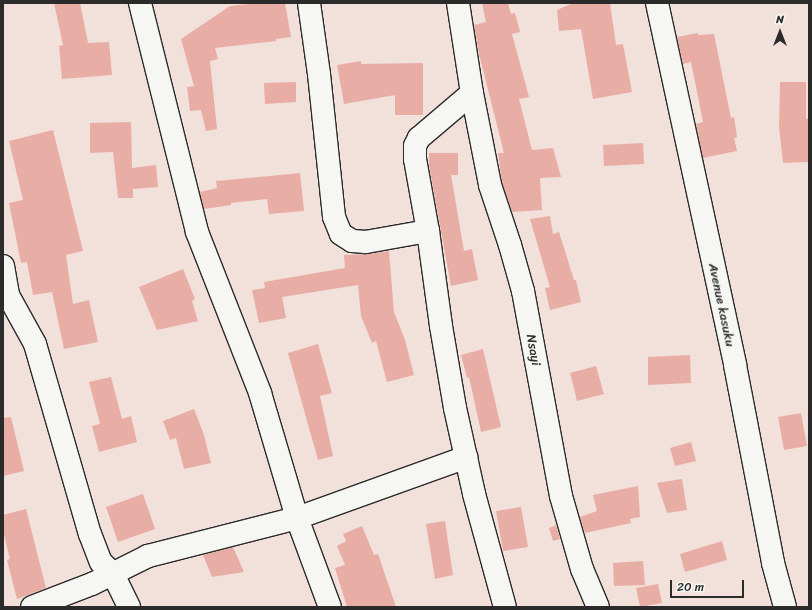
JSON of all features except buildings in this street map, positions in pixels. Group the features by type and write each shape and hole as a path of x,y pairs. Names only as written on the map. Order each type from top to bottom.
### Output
{"street":[{"path":"140,3 197,232 260,393 297,518 330,607"},
{"path":"309,3 319,74 334,217 341,234 352,241 366,242 428,231"},
{"name":"Nsayi","path":"458,3 472,93 490,185 510,245 523,291 561,496 582,569 598,607"},
{"name":"Avenue kasuku","path":"657,3 734,365 773,564 785,607"},
{"path":"472,93 419,138 415,146 415,159 428,231 442,334 455,408 466,457 505,607"},
{"path":"3,266 8,294 35,344 90,534 101,562 112,574 129,607"},
{"path":"32,607 112,574 148,556 164,550 297,518 466,457"}]}
